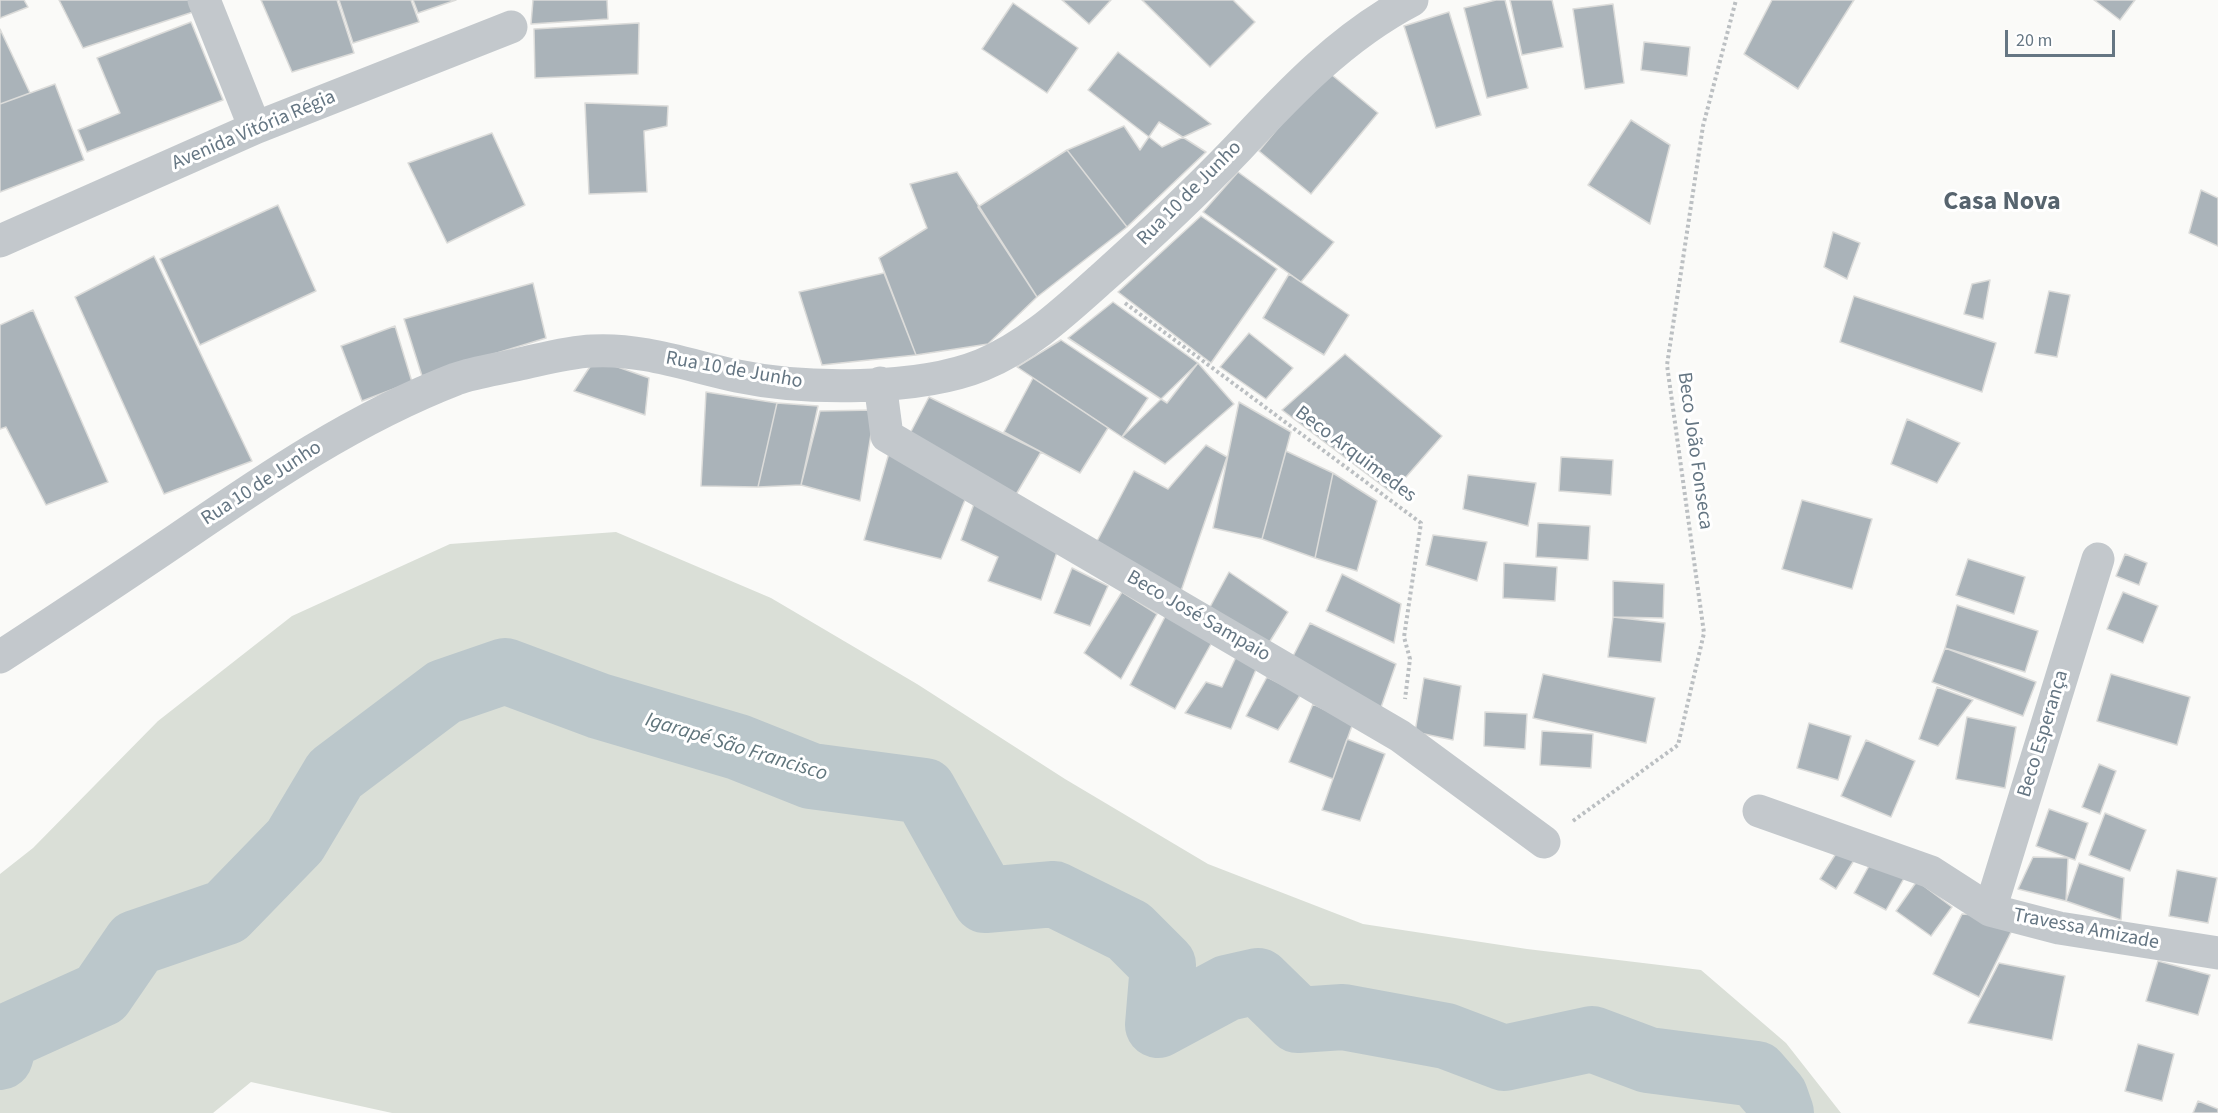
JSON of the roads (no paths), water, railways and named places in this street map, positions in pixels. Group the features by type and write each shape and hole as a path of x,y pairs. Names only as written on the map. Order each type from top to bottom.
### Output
{"street":[{"path":"204,0 255,128"},
{"name":"Rua 10 de Junho","path":"0,657 296,459 380,413 459,378 590,351 623,351 776,382 819,385 880,383 941,376 979,366 1019,347 1100,280 1139,246 1235,150 1285,96 1326,59 1395,9 1412,0"},
{"name":"Avenida Vitória Régia","path":"0,241 255,128 511,27"},
{"name":"Beco José Sampaio","path":"880,383 887,435 1400,736 1544,842"},
{"name":"Beco Esperança","path":"1990,910 2098,559"},
{"name":"Travessa Amizade","path":"1759,811 1931,872 1990,910 2060,928 2218,953"}],"waterway":[{"name":"Igarapé São Francisco","path":"0,1057 6,1037 101,994 136,943 226,912 295,841 335,774 444,692 505,671 599,706 738,747 811,776 924,791 985,900 1054,894 1129,931 1163,965 1158,1025 1227,988 1258,981 1298,1020 1343,1017 1446,1036 1504,1058 1592,1039 1648,1060 1756,1074 1775,1096 1781,1113"}],"district":[{"name":"Casa Nova","path":"2002,203"}]}
